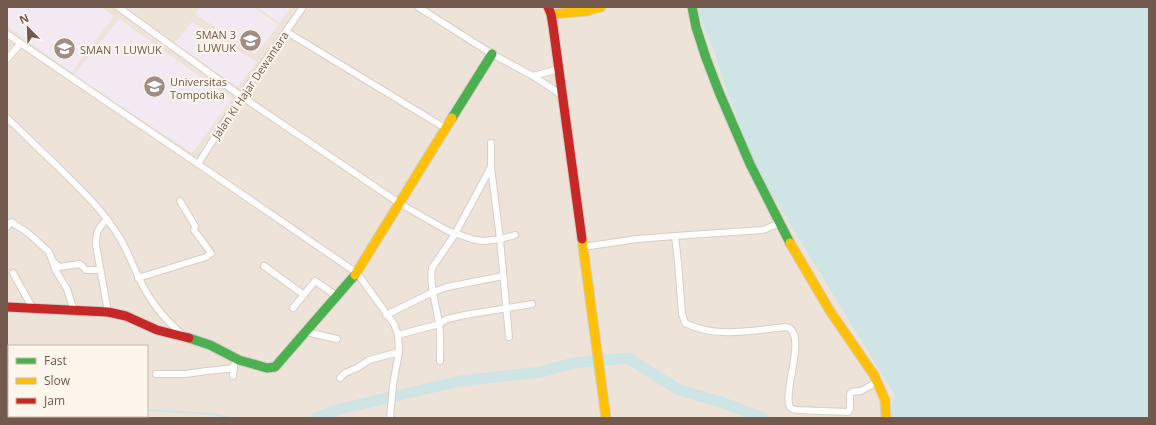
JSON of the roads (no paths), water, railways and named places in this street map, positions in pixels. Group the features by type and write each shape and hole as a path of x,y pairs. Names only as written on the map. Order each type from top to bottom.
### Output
{"main road":[{"path":"601,7 587,11 550,10 606,418"},
{"path":"692,7 696,27 706,58 750,164 790,243 830,311 866,362 877,382 885,400 886,418"},
{"path":"7,307 108,312 130,317 157,330 210,345 235,358 267,368 273,368 357,273 492,54"}],"street":[{"path":"118,7 241,96 399,203 448,231 475,240 485,241 515,235"},
{"name":"Jalan Ki Hajar Dewantara","path":"198,164 241,96 303,7"},
{"path":"418,7 492,54 533,76 562,95"},
{"path":"286,32 445,128"},
{"path":"7,34 357,273 394,324 398,335 399,352 393,385 390,418"},
{"path":"7,59 20,44"},
{"path":"533,76 559,70"},
{"path":"7,118 79,187 107,219 125,246 138,278 158,311 184,337"},
{"path":"491,143 491,167 500,239 509,337"},
{"path":"440,361 439,324 433,292 431,274 432,268 455,234 491,167"},
{"path":"138,278 206,257 211,253 194,230 195,226 180,200"},
{"path":"107,219 98,229 96,234 96,245 108,312"},
{"path":"7,226 11,222 28,233 49,252 56,271 67,289 74,311"},
{"path":"583,247 637,239 762,230 780,223"},
{"path":"675,236 682,314 685,323 705,330 731,332 787,327 792,330 795,341 789,398 792,409 848,412 850,409 850,394 852,392 861,391 877,382"},
{"path":"52,260 59,267 80,264 86,270 100,270"},
{"path":"264,266 304,295"},
{"path":"14,273 33,309"},
{"path":"386,314 447,287 503,276"},
{"path":"293,308 315,281 337,296"},
{"path":"398,335 439,324 451,318 532,304"},
{"path":"306,332 337,339"},
{"path":"340,378 345,373 357,368 369,360 399,352"},
{"path":"233,376 235,358"},
{"path":"156,374 186,374 234,368"}],"waterway":[{"path":"316,418 340,409 460,381 541,372 573,363 628,358 679,390 721,402 763,418"},
{"path":"148,410 214,414 230,418"}],"place":[{"name":"SMAN 3 LUWUK","path":"251,40"},
{"name":"SMAN 1 LUWUK","path":"65,49"},
{"name":"Universitas Tompotika","path":"154,87"}]}
